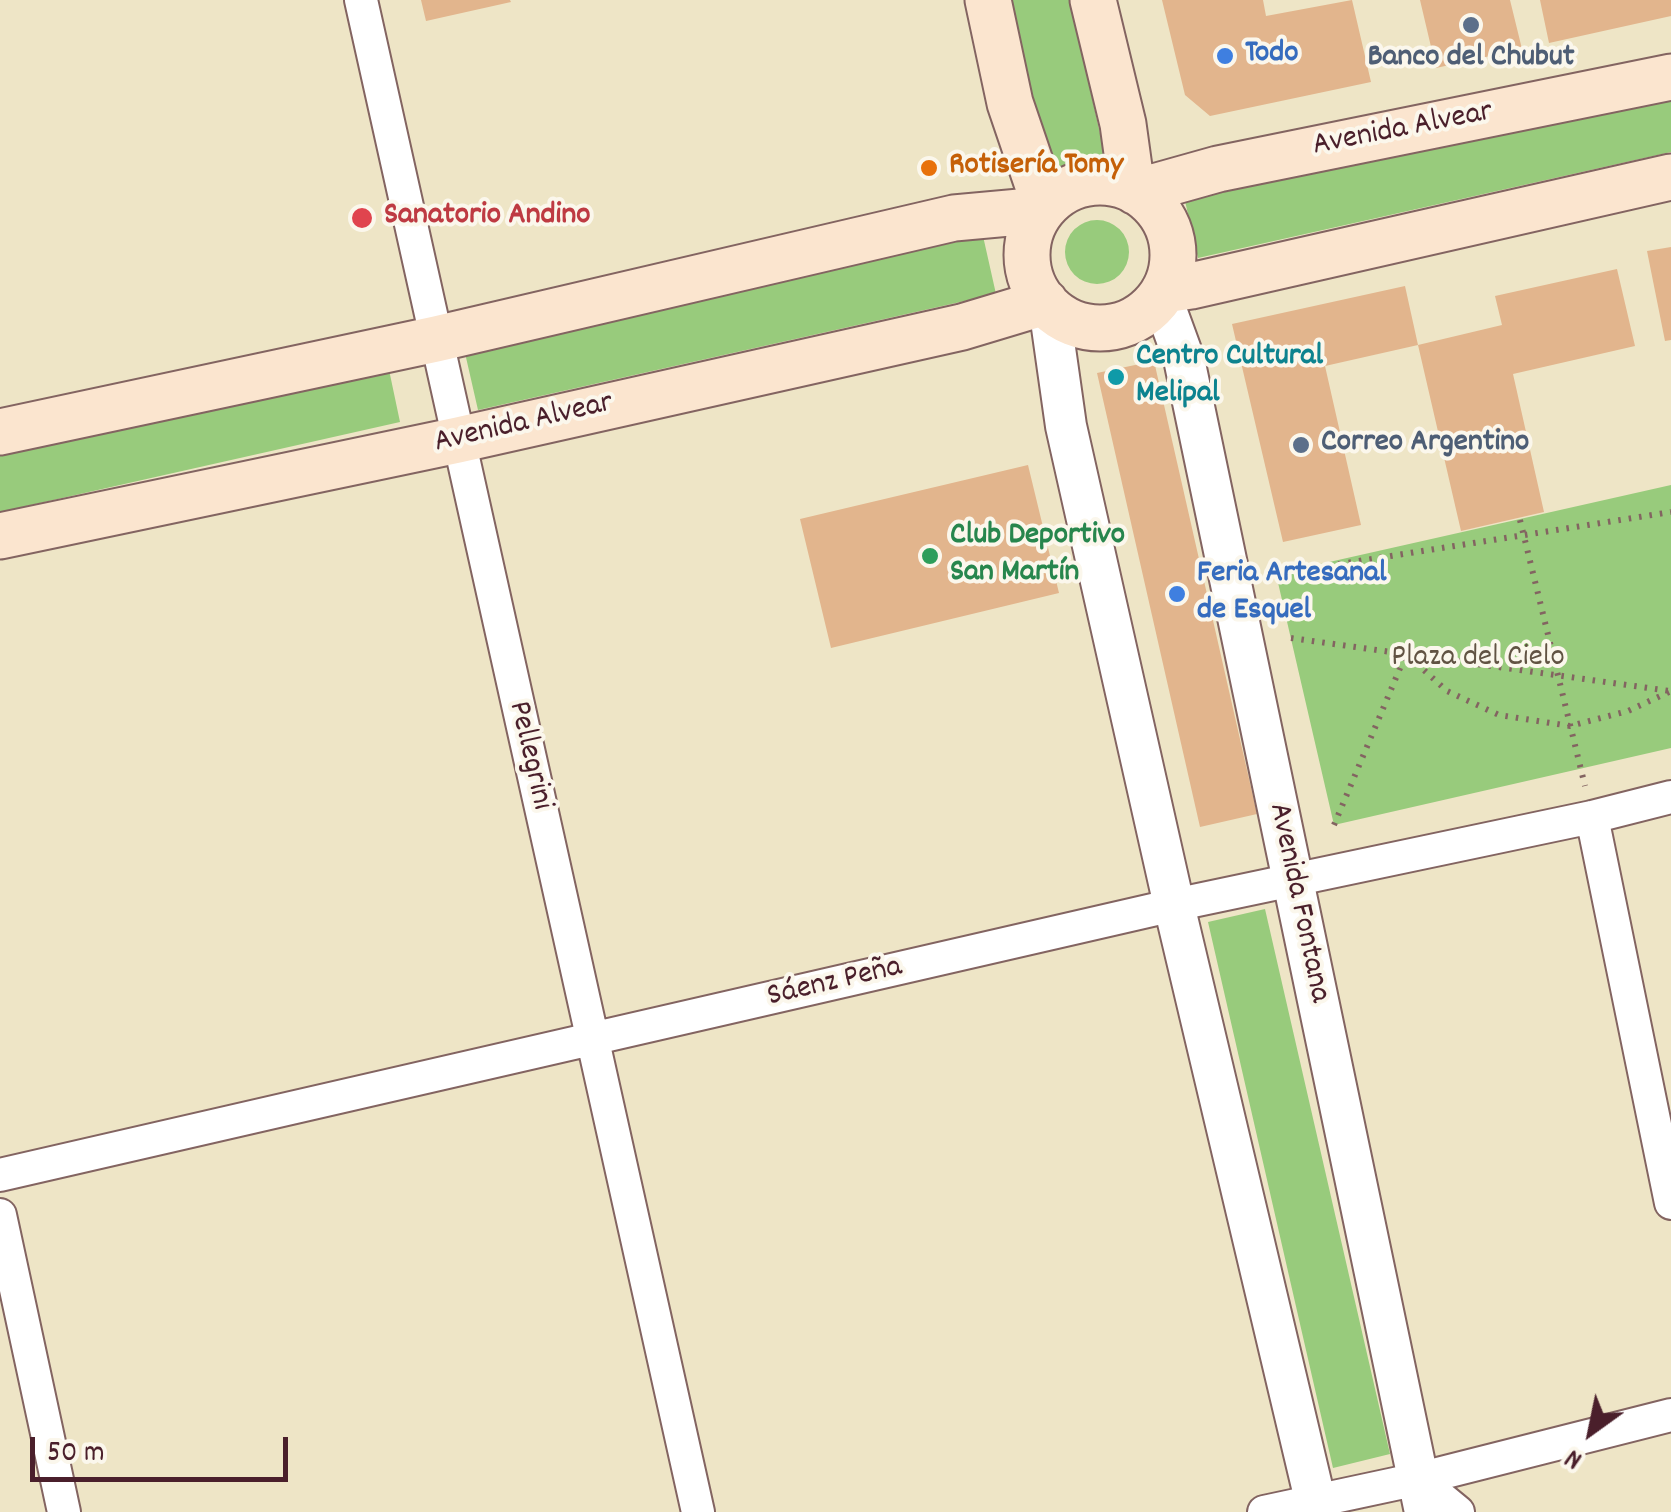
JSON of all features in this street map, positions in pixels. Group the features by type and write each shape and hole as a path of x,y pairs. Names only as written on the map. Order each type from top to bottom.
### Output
{"main road":[{"path":"988,0 1010,103 1043,208"},
{"path":"1093,0 1123,124 1134,190"},
{"name":"Avenida Alvear","path":"1134,190 1218,168 1671,77"},
{"path":"1162,292 1671,177"},
{"path":"1112,183 1134,190 1159,212 1168,228 1172,264 1162,292 1146,311 1114,327 1077,324 1047,304 1034,286 1027,247 1032,228 1043,208 1073,186 1112,183"},
{"path":"0,432 436,340 954,218 1043,208"},
{"name":"Avenida Alvear","path":"0,536 458,440 1047,304"}],"street":[{"name":"Pellegrini","path":"360,0 698,1512"},
{"name":"Avenida Fontana","path":"1162,292 1184,358 1422,1495"},
{"path":"1047,304 1066,426 1174,905 1317,1506"},
{"name":"Sáenz Peña","path":"0,1175 1174,905 1671,797"},
{"path":"1592,817 1671,1204"},
{"path":"0,1216 64,1512"},
{"path":"1264,1512 1422,1495 1671,1416"},
{"path":"1422,1495 1458,1512"}],"path":[{"path":"1276,574 1671,512"},
{"path":"1520,520 1592,817"},
{"path":"1291,638 1558,675 1671,691 1628,711 1570,726 1499,716 1447,691 1406,654"},
{"path":"1334,825 1406,654"}],"green space":[{"path":"1010,0 1070,0 1106,160 1049,173"},
{"path":"1671,92 1671,152 1198,258 1185,201"},
{"path":"1097,220 1119,230 1129,252 1119,274 1097,284 1075,274 1065,252 1075,230"},
{"path":"983,236 996,294 478,410 465,353"},
{"path":"388,365 400,422 0,512 0,452"},
{"name":"Plaza del Cielo","path":"1671,485 1671,748 1334,825 1276,574"},
{"path":"1265,909 1390,1454 1333,1468 1208,922"}],"building":[{"path":"421,0 510,0 511,2 426,21"},
{"path":"1162,0 1263,0 1266,16 1352,0 1371,82 1210,116 1185,95"},
{"name":"Banco del Chubut","path":"1420,0 1510,0 1522,49 1436,68"},
{"path":"1540,0 1671,0 1671,16 1549,43"},
{"path":"1671,247 1671,340 1665,341 1647,251"},
{"path":"1617,269 1635,346 1513,374 1544,512 1461,531 1418,345 1502,325 1495,296"},
{"name":"Correo Argentino","path":"1405,286 1418,345 1325,366 1361,525 1283,542 1232,324"},
{"name":"Feria Artesanal de Esquel","path":"1154,361 1257,814 1200,827 1097,373"},
{"name":"Club Deportivo San Martín","path":"1028,465 1059,593 831,648 800,519"}],"place":[{"name":"Banco del Chubut","path":"1471,25"},
{"name":"Todo","path":"1225,56"},
{"name":"Rotisería Tomy","path":"929,168"},
{"name":"Sanatorio Andino","path":"362,218"},
{"name":"Centro Cultural Melipal","path":"1116,377"},
{"name":"Correo Argentino","path":"1301,445"},
{"name":"Club Deportivo San Martín","path":"930,556"},
{"name":"Feria Artesanal de Esquel","path":"1177,594"}]}
